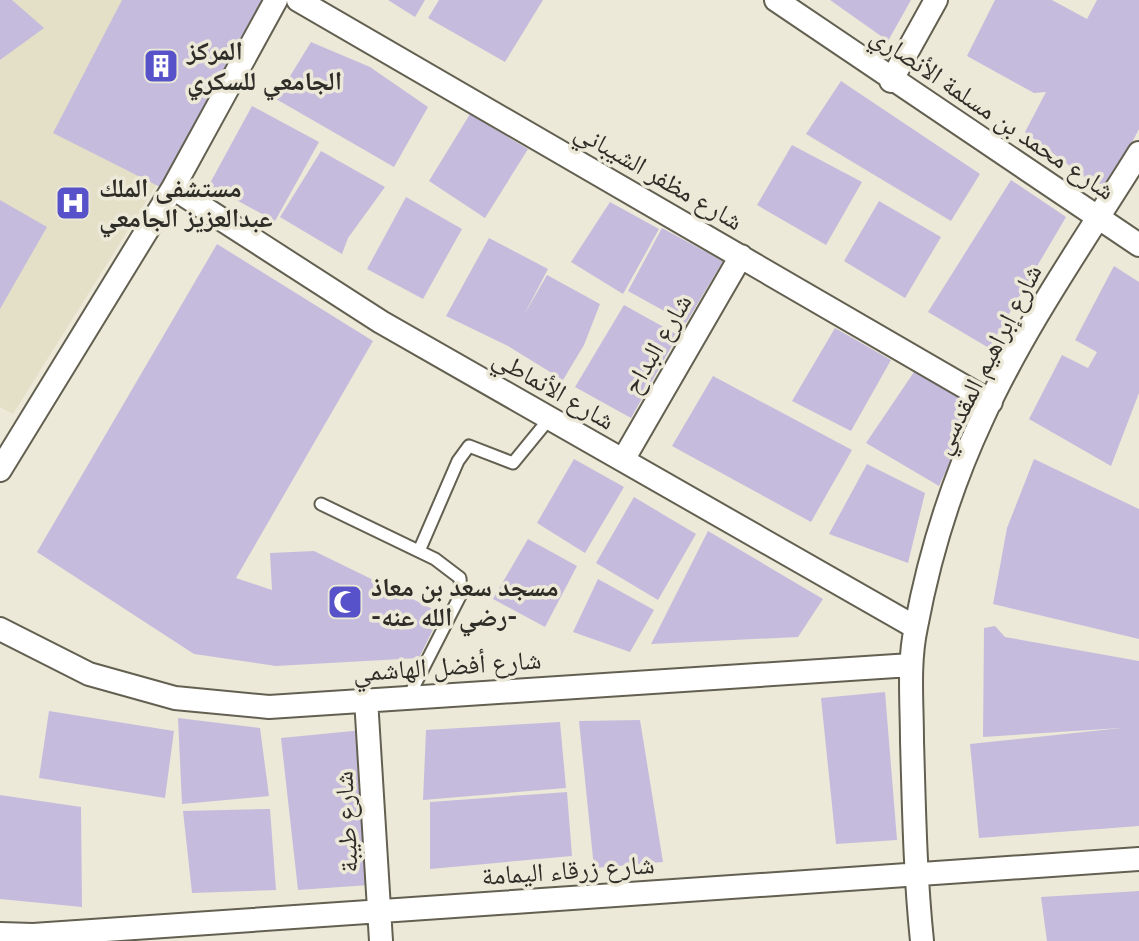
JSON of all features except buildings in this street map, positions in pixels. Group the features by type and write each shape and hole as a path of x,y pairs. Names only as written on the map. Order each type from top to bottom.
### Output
{"street":[{"path":"0,470 9,432 173,188 276,0"},
{"name":"شارع مظفر الشيباني","path":"298,0 991,402"},
{"name":"شارع محمد بن مسلمة الأنصاري","path":"776,0 891,81 1139,245"},
{"path":"891,81 936,0"},
{"name":"شارع إبراهيم المقدسي","path":"922,941 915,874 911,665 915,627 952,492 991,402 1068,262 1139,153"},
{"name":"شارع الأنماطي","path":"173,188 381,322 915,627"},
{"name":"شارع البداح","path":"623,460 741,256"},
{"name":"شارع أفضل الهاشمي","path":"0,629 89,674 175,698 269,707 911,665"},
{"name":"شارع طيبة","path":"366,699 381,941"},
{"name":"شارع زرقاء اليمامة","path":"0,934 33,935 1139,859"}],"lane":[{"path":"419,551 458,461 469,446 513,463 549,419"},
{"path":"321,504 419,551 460,578 461,594 409,696"}],"shaded area":[{"name":"مستشفى الملك عبدالعزيز الجامعي","path":"0,0 272,0 13,414 0,407"}],"place":[{"name":"المركز الجامعي للسكري","path":"161,66"},
{"name":"مستشفى الملك عبدالعزيز الجامعي","path":"73,203"},
{"name":"مسجد سعد بن معاذ -رضي الله عنه-","path":"345,602"}]}
